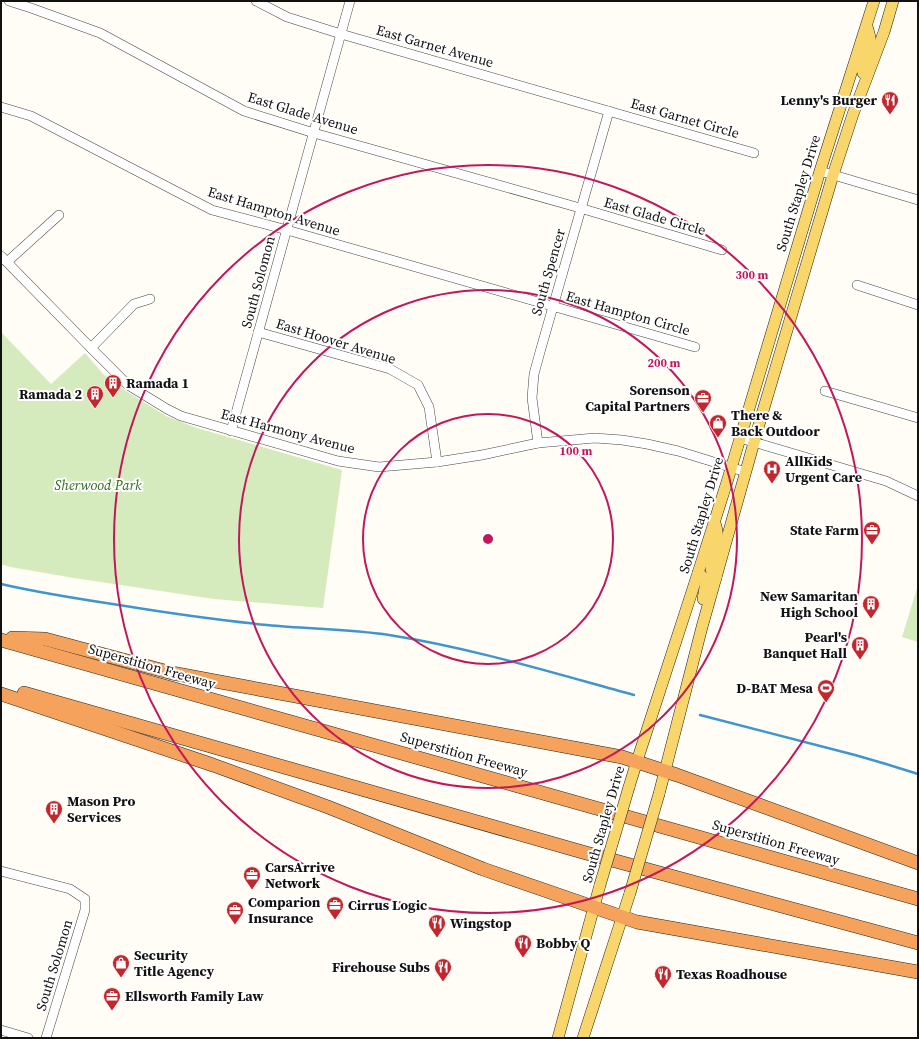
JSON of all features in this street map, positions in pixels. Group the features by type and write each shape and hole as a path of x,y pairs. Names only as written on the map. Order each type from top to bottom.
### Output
{"highway":[{"path":"1,639 45,640 172,673 637,761 918,863"},
{"name":"Superstition Freeway","path":"1,639 918,899"},
{"path":"1,686 586,853 918,943"},
{"path":"1,694 213,765 313,801 483,869 637,922 918,972"}],"main road":[{"name":"South Stapley Drive","path":"558,1038 600,885 629,787 715,520 820,171 874,1"},
{"name":"South Stapley Drive","path":"583,1038 630,893 659,794 702,627 760,421 833,175 867,74 884,32 893,1"},
{"path":"867,26 870,40 862,66 862,71 867,74"},
{"path":"715,520 717,542 711,568 713,576 716,578"},
{"path":"698,573 706,582 698,617 702,627"}],"street":[{"name":"East Glade Avenue","path":"9,1 100,33 244,111 314,133 580,208"},
{"name":"East Garnet Avenue","path":"256,1 287,17 341,34 609,111"},
{"name":"South Solomon","path":"231,431 350,1"},
{"name":"East Hampton Avenue","path":"1,107 31,116 212,210 287,230 553,307"},
{"name":"East Garnet Circle","path":"609,111 754,153"},
{"name":"South Spencer","path":"538,443 532,398 534,374 580,208 609,111"},
{"path":"820,171 918,200"},
{"name":"East Glade Circle","path":"580,208 722,250"},
{"path":"4,259 59,215"},
{"name":"East Harmony Avenue","path":"4,259 128,385 181,416 231,431 344,462 379,467 437,462 482,455 538,443 595,438 647,444 678,451 746,472"},
{"path":"857,285 918,305"},
{"path":"91,348 134,304 150,299"},
{"name":"East Hampton Circle","path":"553,307 695,347"},
{"name":"East Hoover Avenue","path":"258,332 390,369 418,385 429,407 437,462"},
{"path":"825,391 918,418"},
{"path":"740,438 886,481 918,496"},
{"name":"South Solomon","path":"1,871 70,889 84,899 85,910 46,1038"},
{"path":"1,1030 28,1038"}],"green space":[{"name":"Sherwood Park","path":"1,332 51,384 85,353 103,374 126,391 166,416 197,428 342,470 323,608 214,599 74,578 10,567 1,564"},
{"path":"918,585 918,642 902,637"}],"waterway":[{"path":"1,584 60,596 230,621 374,633 420,640 482,654 634,695"},
{"path":"700,715 855,755 918,774"}],"place":[{"name":"Lenny's Burger","path":"890,115"},
{"name":"Ramada 1","path":"113,398"},
{"name":"Ramada 2","path":"95,409"},
{"name":"Sorenson Capital Partners","path":"703,413"},
{"name":"There & Back Outdoor","path":"718,438"},
{"name":"AllKids Urgent Care","path":"772,484"},
{"name":"State Farm","path":"872,545"},
{"name":"New Samaritan High School","path":"871,619"},
{"name":"Pearl's Banquet Hall","path":"860,660"},
{"name":"D-BAT Mesa","path":"826,703"},
{"name":"Mason Pro Services","path":"54,824"},
{"name":"CarsArrive Network","path":"252,890"},
{"name":"Cirrus Logic","path":"335,920"},
{"name":"Comparion Insurance","path":"235,925"},
{"name":"Wingstop","path":"437,938"},
{"name":"Bobby Q","path":"523,958"},
{"name":"Security Title Agency","path":"121,978"},
{"name":"Firehouse Subs","path":"443,982"},
{"name":"Texas Roadhouse","path":"663,989"},
{"name":"Ellsworth Family Law","path":"112,1011"}]}
